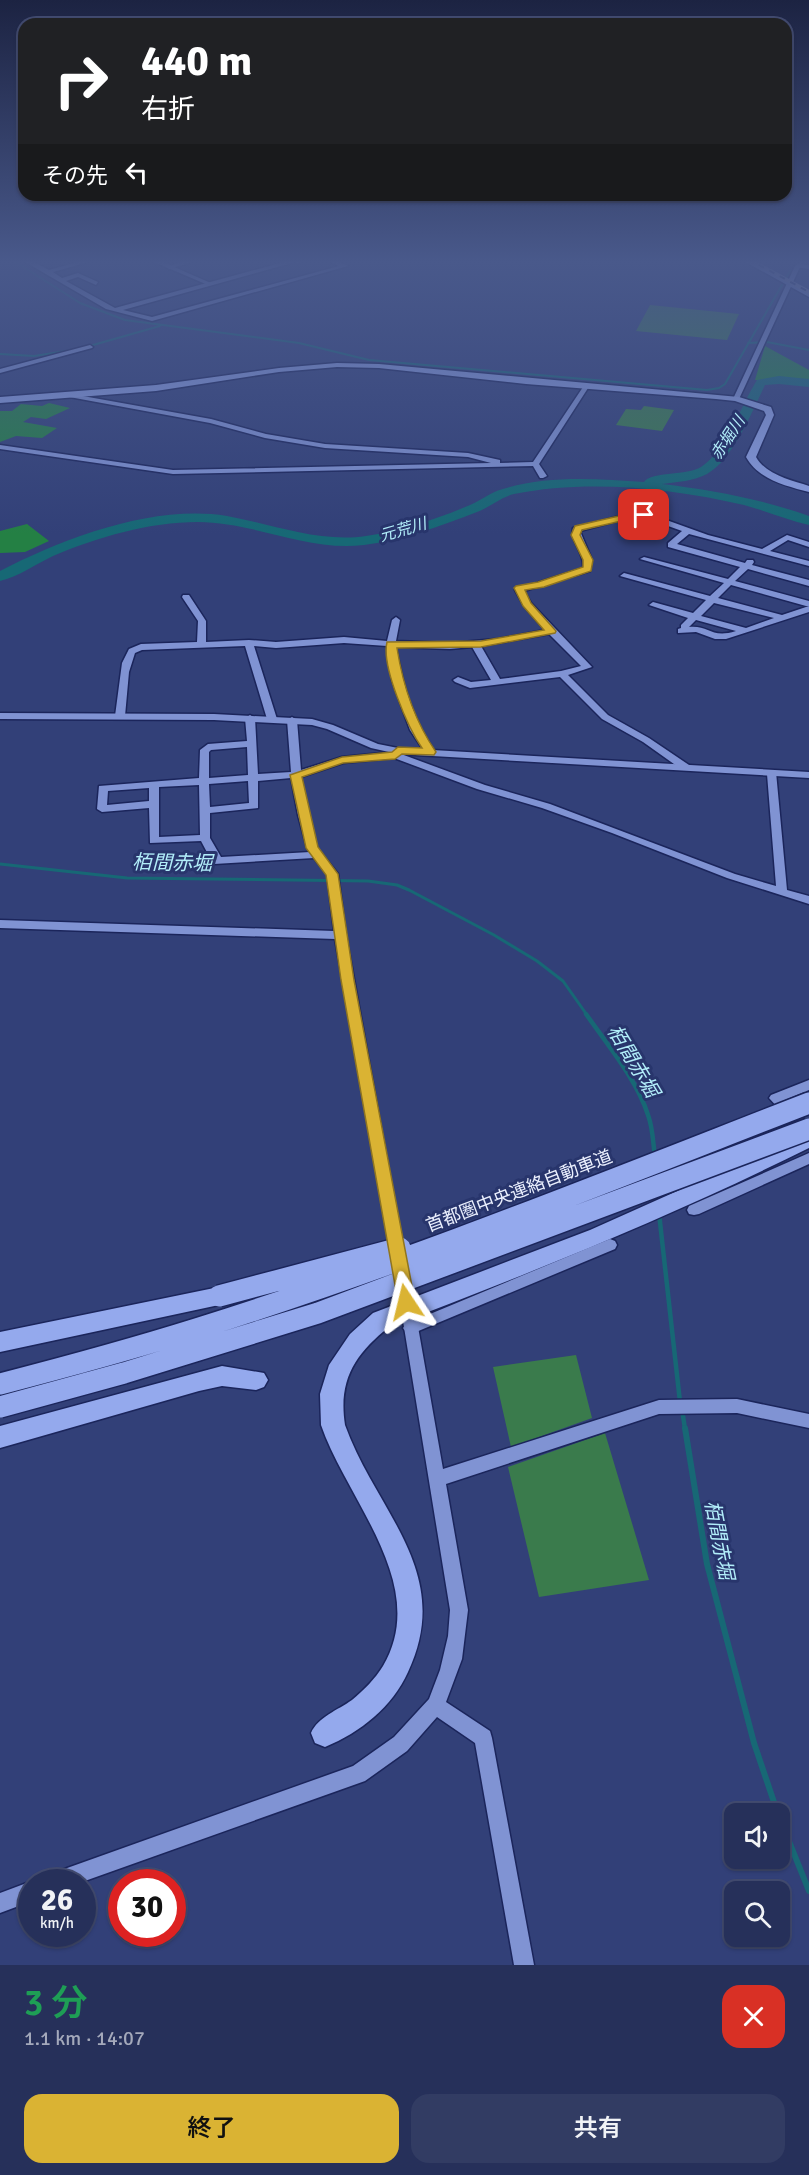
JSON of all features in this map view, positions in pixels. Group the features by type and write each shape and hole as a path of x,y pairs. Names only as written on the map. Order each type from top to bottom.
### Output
{"highway":[{"name":"首都圏中央連絡自動車道","path":"0,1384 129,1349 362,1274 809,1103"},
{"path":"0,1407 135,1370 318,1313 809,1131"},
{"path":"325,1733 357,1716 376,1698 391,1679 403,1654 409,1630 411,1605 407,1581 394,1551 341,1446 333,1425 330,1403 334,1380 351,1346 363,1333 381,1320 517,1269 670,1205 809,1139"},
{"path":"0,1342 219,1296 297,1277 419,1243 628,1173"},
{"path":"5,1436 199,1381 222,1376 256,1380"}],"main road":[{"path":"0,400 156,388 279,370 337,365 379,366 737,399 768,409 770,415 751,457 753,462 771,474 809,489"}],"street":[{"path":"0,371 76,351"},
{"path":"737,399 759,351"},
{"path":"534,464 587,385"},
{"path":"66,395 218,422 265,436 325,446 468,454 506,465"},
{"path":"0,447 173,471 534,464"},
{"path":"534,464 543,476"},
{"path":"458,680 470,685 562,674 587,667 527,604 519,590 587,569 588,560 576,535 579,528 637,514 652,517 687,531 809,564"},
{"path":"687,531 671,545 809,583"},
{"path":"809,545 787,537 763,551 683,629 697,628 710,637 723,638 809,609"},
{"path":"644,559 809,604"},
{"path":"624,576 782,618"},
{"path":"186,597 202,621 201,645"},
{"path":"653,605 746,631"},
{"path":"396,620 391,644 397,680 415,730 430,752"},
{"path":"120,716 124,700 124,674 132,651 141,647 249,643 276,645 344,640 391,644 474,644 551,631"},
{"path":"249,643 272,719"},
{"path":"474,644 497,682"},
{"path":"562,674 605,717 646,740 685,768"},
{"path":"0,717 250,718 320,723 500,794 546,806 731,876 809,900"},
{"path":"206,810 254,806 250,718"},
{"path":"292,720 296,775 312,848 333,880 340,935 406,1302"},
{"path":"216,859 206,838 204,752 206,748 252,744"},
{"path":"154,804 102,809 103,788 296,775 342,760 397,753 430,752 809,775"},
{"path":"772,774 782,891"},
{"path":"154,784 154,841 206,838"},
{"path":"164,864 216,859 317,855"},
{"path":"0,924 340,935"},
{"path":"809,1085 776,1098 809,1131"},
{"path":"694,1210 809,1158"},
{"path":"92,1869 358,1774 387,1757 413,1733 435,1705 450,1673 458,1641 459,1610 410,1324 610,1245"},
{"path":"437,1479 659,1407 737,1406 809,1421"},
{"path":"435,1705 483,1738 524,1965"},
{"path":"0,1903 18,1896"}],"green space":[{"path":"764,351 774,351 809,370 809,380 755,380"},
{"path":"49,403 70,408 46,419 31,417 23,422 57,428 42,438 16,436 0,442 0,411 12,411 21,404 42,406"},
{"path":"644,406 674,410 662,431 616,425 626,409 641,410"},
{"path":"27,524 49,541 25,552 0,553 0,531"},
{"path":"576,1355 592,1418 511,1447 493,1367"},
{"path":"605,1433 649,1580 539,1597 508,1467"}],"waterway":[{"path":"0,354 34,356 68,351"},
{"path":"331,351 369,360 707,390 719,388 725,384 744,351"},
{"name":"赤堀川","path":"650,482 692,475 705,470 712,464 736,430 761,382 779,380 809,383"},
{"name":"元荒川","path":"0,577 79,542 140,524 199,518 225,520 314,539 364,541 437,522 477,507 506,492 542,486 619,484 703,493 779,510 809,521"},
{"name":"栢間赤堀","path":"0,864 127,878 368,881 397,885 494,935 537,961 563,981 587,1015"},
{"name":"栢間赤堀","path":"586,1014 637,1089 651,1125 655,1157"},
{"name":"栢間赤堀","path":"659,1213 680,1402"},
{"name":"栢間赤堀","path":"682,1409 685,1429"},
{"name":"栢間赤堀","path":"685,1428 707,1564 754,1743 774,1803"},
{"name":"栢間赤堀","path":"790,1844 809,1891"}],"route":[{"path":"406,1302 347,980 332,874 312,848 296,775 342,760 374,755 395,755 398,751 430,752 429,747 415,730 397,680 391,644 437,646 481,644 551,631 527,604 519,588 540,585 587,569 588,560 576,535 576,530 582,526 637,514 644,515"}]}
